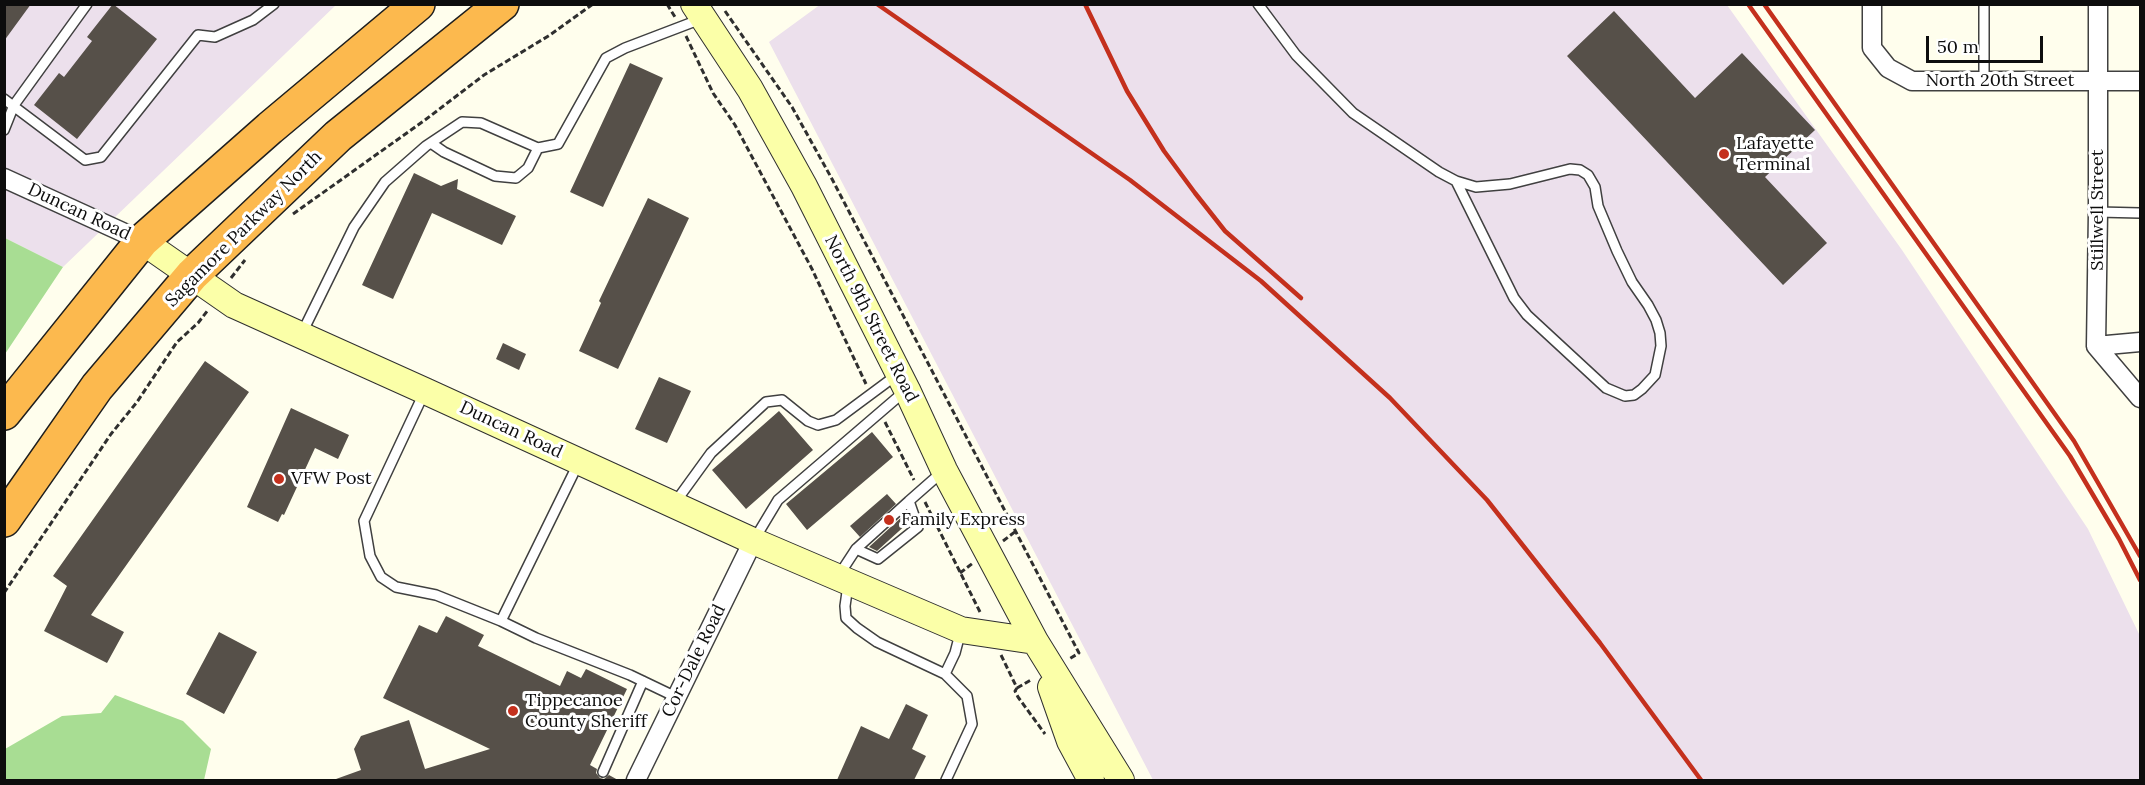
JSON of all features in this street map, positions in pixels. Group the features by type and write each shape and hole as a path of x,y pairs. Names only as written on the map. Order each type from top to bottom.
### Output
{"highway":[{"path":"4,414 142,241 270,128 418,4"},
{"name":"Sagamore Parkway North","path":"4,520 97,387 192,276 338,136 502,4"}],"main road":[{"name":"North 9th Street Road","path":"699,14 750,89 804,186 903,381 944,470 1035,641"},
{"name":"Duncan Road","path":"142,241 234,305 753,541 962,630 1035,641"},
{"path":"1035,641 1070,741 1091,780"},
{"path":"1035,641 1121,780"}],"street":[{"name":"North 20th Street","path":"1872,4 1872,48 1888,68 1912,81 2140,81"},
{"name":"Stillwell Street","path":"2096,346 2098,4"},
{"name":"Duncan Road","path":"4,178 142,241"},
{"path":"2096,346 2140,342"},
{"path":"2096,346 2140,398"},
{"name":"Cor-Dale Road","path":"636,780 753,541"}],"lane":[{"path":"4,130 14,105 87,4"},
{"path":"4,99 85,160 101,157 198,35 215,37 253,20 274,4"},
{"path":"1258,4 1296,55 1353,113 1439,172 1456,181 1476,187 1510,184 1570,169 1588,175 1595,187 1599,206 1617,251 1632,282 1656,320 1660,333 1660,354 1655,375 1642,389 1634,395 1625,396 1606,388 1527,315 1514,298 1456,181"},
{"path":"1984,4 1984,81"},
{"path":"301,335 354,227 385,182 431,143 462,122 481,123 538,148 558,144 606,58 699,14"},
{"path":"431,143 444,152 495,176 516,178 528,168 538,148"},
{"path":"2098,212 2140,213"},
{"path":"674,504 711,453 766,402 782,400 808,421 818,425 836,420 871,392 903,381"},
{"path":"753,541 778,500 868,424 903,381"},
{"path":"425,390 364,521 370,556 381,577 396,587 436,595 501,621 676,697"},
{"path":"501,621 580,462"},
{"path":"944,470 856,549 843,579 846,618 878,642 945,674 967,696 972,724 945,780"},
{"path":"856,549 878,559 918,526 909,501"},
{"path":"945,674 962,630"},
{"path":"603,772 643,681"}],"path":[{"path":"287,217 425,120 484,75 550,35 593,4"},
{"path":"667,4 699,14 759,58 792,107 1079,653"},
{"path":"699,14 689,41 713,93 735,125 812,269 871,392"},
{"path":"235,272 246,258"},
{"path":"4,593 111,434 137,402 177,342 198,323"},
{"path":"880,412 960,573"},
{"path":"1017,688 1015,691 1018,698 1048,739"}],"shaded area":[{"path":"821,4 1727,5 1902,250 2088,529 2140,636 2140,780 1153,780 769,42"},
{"path":"4,5 336,5 63,267 5,238"}],"green space":[{"path":"5,238 63,267 5,354"},
{"path":"115,695 183,721 211,749 204,780 5,780 5,749 62,716 101,713"}],"building":[{"path":"4,4 31,4 4,41"},
{"path":"113,4 157,39 77,139 34,105 59,73 64,77 92,41 87,37"},
{"name":"Lafayette Terminal","path":"1614,11 1695,98 1742,53 1815,130 1765,177 1827,243 1783,285 1567,56"},
{"path":"630,63 663,78 603,207 570,192"},
{"path":"414,173 441,186 458,179 457,189 516,216 502,245 432,213 393,299 362,285"},
{"path":"648,198 689,218 618,369 579,351 601,303 599,301"},
{"path":"503,343 526,354 519,370 496,359"},
{"path":"205,361 249,392 91,615 124,632 107,663 44,631 67,586 53,576"},
{"path":"659,377 691,391 667,443 635,429"},
{"name":"VFW Post","path":"291,408 349,435 338,459 315,448 284,515 282,514 278,522 247,507"},
{"path":"779,411 813,450 746,509 712,470"},
{"path":"872,432 893,457 807,530 786,504"},
{"path":"887,494 896,504 860,537 850,526"},
{"path":"905,514 909,522 877,551 869,547"},
{"name":"Tippecanoe County Sheriff","path":"446,616 484,635 478,646 560,686 567,671 581,678 586,669 627,689 590,765 597,769 596,773 600,778 604,779 609,775 618,780 336,780 361,770 354,749 361,736 409,720 425,769 490,749 383,698 419,625 437,633"},
{"path":"219,632 257,652 224,714 186,694"},
{"path":"906,704 928,715 912,749 926,756 914,780 837,780 861,726 889,739"}],"railway":[{"path":"877,4 1130,180 1261,281 1390,398 1487,500 1600,643 1701,780"},
{"path":"1085,4 1127,91 1164,151 1225,231 1301,298"},
{"path":"1748,4 2070,456 2119,539 2140,580"},
{"path":"1764,4 2074,441 2140,556"}],"place":[{"name":"Lafayette Terminal","path":"1724,154"},
{"name":"VFW Post","path":"279,479"},
{"name":"Family Express","path":"889,520"},
{"name":"Tippecanoe County Sheriff","path":"513,711"}]}
